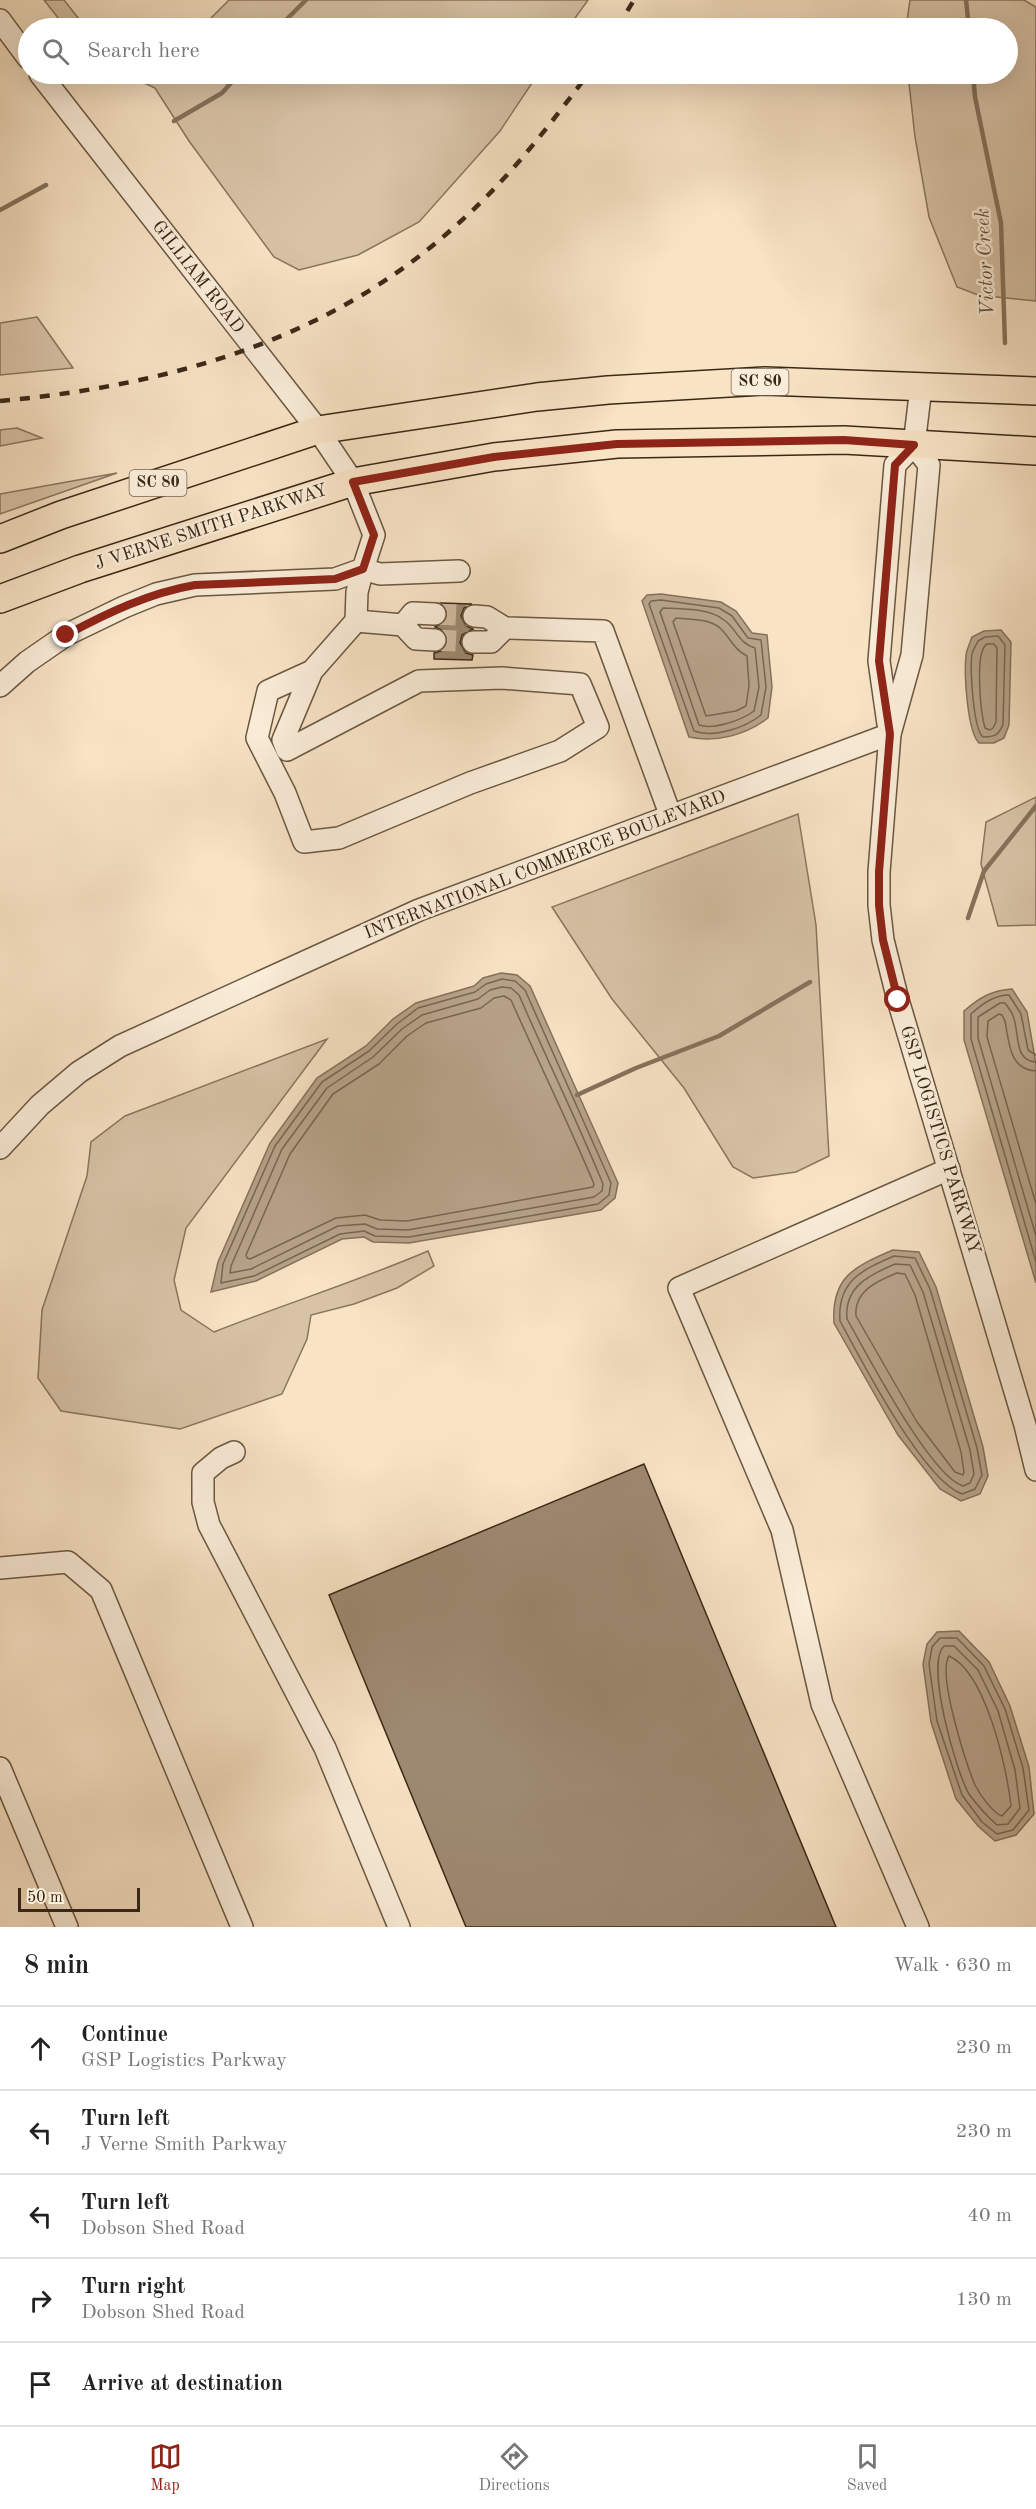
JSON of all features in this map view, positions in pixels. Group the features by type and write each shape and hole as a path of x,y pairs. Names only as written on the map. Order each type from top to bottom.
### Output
{"main road":[{"name":"SC 80","path":"0,539 61,515 318,430 537,397 608,390 765,381 1036,392"},
{"name":"J VERNE SMITH PARKWAY","path":"0,599 80,569 353,482 494,457 617,444 844,440 1036,451"}],"street":[{"path":"0,20 18,44"},
{"name":"GILLIAM ROAD","path":"48,84 318,430 353,482 374,535 357,592 356,621"},
{"path":"914,445 921,387"},
{"name":"GSP LOGISTICS PARKWAY","path":"890,734 879,661 894,476 895,465 914,445 929,465 912,655 890,734 879,872 879,905 883,940 898,1000 1025,1425 1036,1470"},
{"path":"0,686 27,662 66,635 156,594 195,585 335,579 363,569 380,574 459,571"},
{"path":"403,625 413,613 435,614"},
{"path":"474,616 487,617 505,628 603,631 670,814"},
{"path":"312,671 268,691 257,738 285,793 304,842 339,838 470,783 560,751 598,726 580,684 502,678 419,681 287,750 283,740 312,671 356,621 403,625 416,639 435,640"},
{"path":"473,642 491,642 505,628"},
{"name":"INTERNATIONAL COMMERCE BOULEVARD","path":"0,1148 40,1104 71,1078 120,1046 419,910 670,814 890,734"},
{"path":"918,1927 822,1704 782,1530 679,1288 950,1170"},
{"path":"234,1452 221,1458 203,1473 203,1502 208,1525 325,1748 399,1927"},
{"path":"0,1568 68,1562 101,1590 242,1927"},
{"path":"0,1768 67,1927"}],"shaded area":[{"path":"44,0 64,0 78,18 58,18"},
{"path":"229,0 588,0 575,18 211,18"},
{"path":"910,0 1024,0 1036,7 1036,301 978,295 957,287 929,217 915,137 909,84 1018,84 1018,18 907,18"},
{"path":"146,84 531,84 500,131 419,222 358,255 299,270 274,257 189,141 155,88"},
{"path":"37,317 73,368 0,375 0,323"},
{"path":"17,428 42,438 0,446 0,430"},
{"path":"117,473 0,514 0,494"},
{"path":"1036,797 1036,925 998,926 981,864 986,822"},
{"path":"798,814 816,925 829,1156 796,1172 753,1178 733,1167 684,1088 612,999 552,907"},
{"path":"327,1039 186,1228 174,1280 181,1310 214,1332 428,1251 434,1266 397,1288 354,1304 311,1315 307,1339 282,1394 180,1429 61,1411 38,1378 42,1310 87,1176 91,1142 125,1116"}],"water":[{"path":"661,594 721,602 736,611 752,633 767,635 772,687 768,718 750,729 730,736 710,739 689,737 642,601 647,595"},
{"path":"1001,630 1011,642 1009,725 1004,738 994,743 979,743 969,715 966,655 972,637 984,631"},
{"path":"501,973 517,975 530,986 618,1183 615,1198 601,1210 409,1243 373,1242 364,1237 342,1239 256,1281 211,1292 218,1262 270,1143 317,1078 366,1046 393,1019 416,1003 474,986 483,978"},
{"path":"1012,989 1027,1012 1036,1064 1036,1283 964,1040 964,1011 986,996"},
{"path":"893,1250 919,1252 936,1287 983,1447 988,1476 980,1494 961,1501 940,1489 898,1435 834,1323 837,1294 848,1275"},
{"path":"959,1631 989,1662 1010,1706 1029,1767 1034,1814 1016,1835 995,1841 978,1826 956,1799 931,1722 923,1664 927,1644 937,1632"}],"building":[{"path":"441,603 472,604 464,608 461,616 466,626 473,629 462,635 460,643 466,653 473,655 472,660 434,659 434,653 441,651 448,641 442,630 435,627 445,621 448,615"},
{"path":"644,1464 836,1927 466,1927 329,1595"}],"waterway":[{"path":"288,18 306,0"},
{"name":"Victor Creek","path":"966,0 968,18"},
{"path":"174,121 222,93 230,84"},
{"name":"Victor Creek","path":"974,84 1001,223 1005,343"},
{"path":"0,210 46,185"},
{"path":"968,918 984,871 1036,806"},
{"path":"577,1095 636,1068 719,1036 810,982"}],"tunnel":[{"path":"435,614 474,616"},
{"path":"435,640 473,642"}],"railway":[{"path":"623,18 634,0"},
{"path":"0,401 64,394 126,383 187,368 246,350 304,326 359,297 411,262 479,204 528,150 581,84"}],"route":[{"path":"66,635 124,607 175,589 195,585 335,579 363,569 374,535 353,482 494,457 617,444 844,440 914,445 895,465 879,661 890,734 879,872 879,905 883,940 898,1000"}]}
